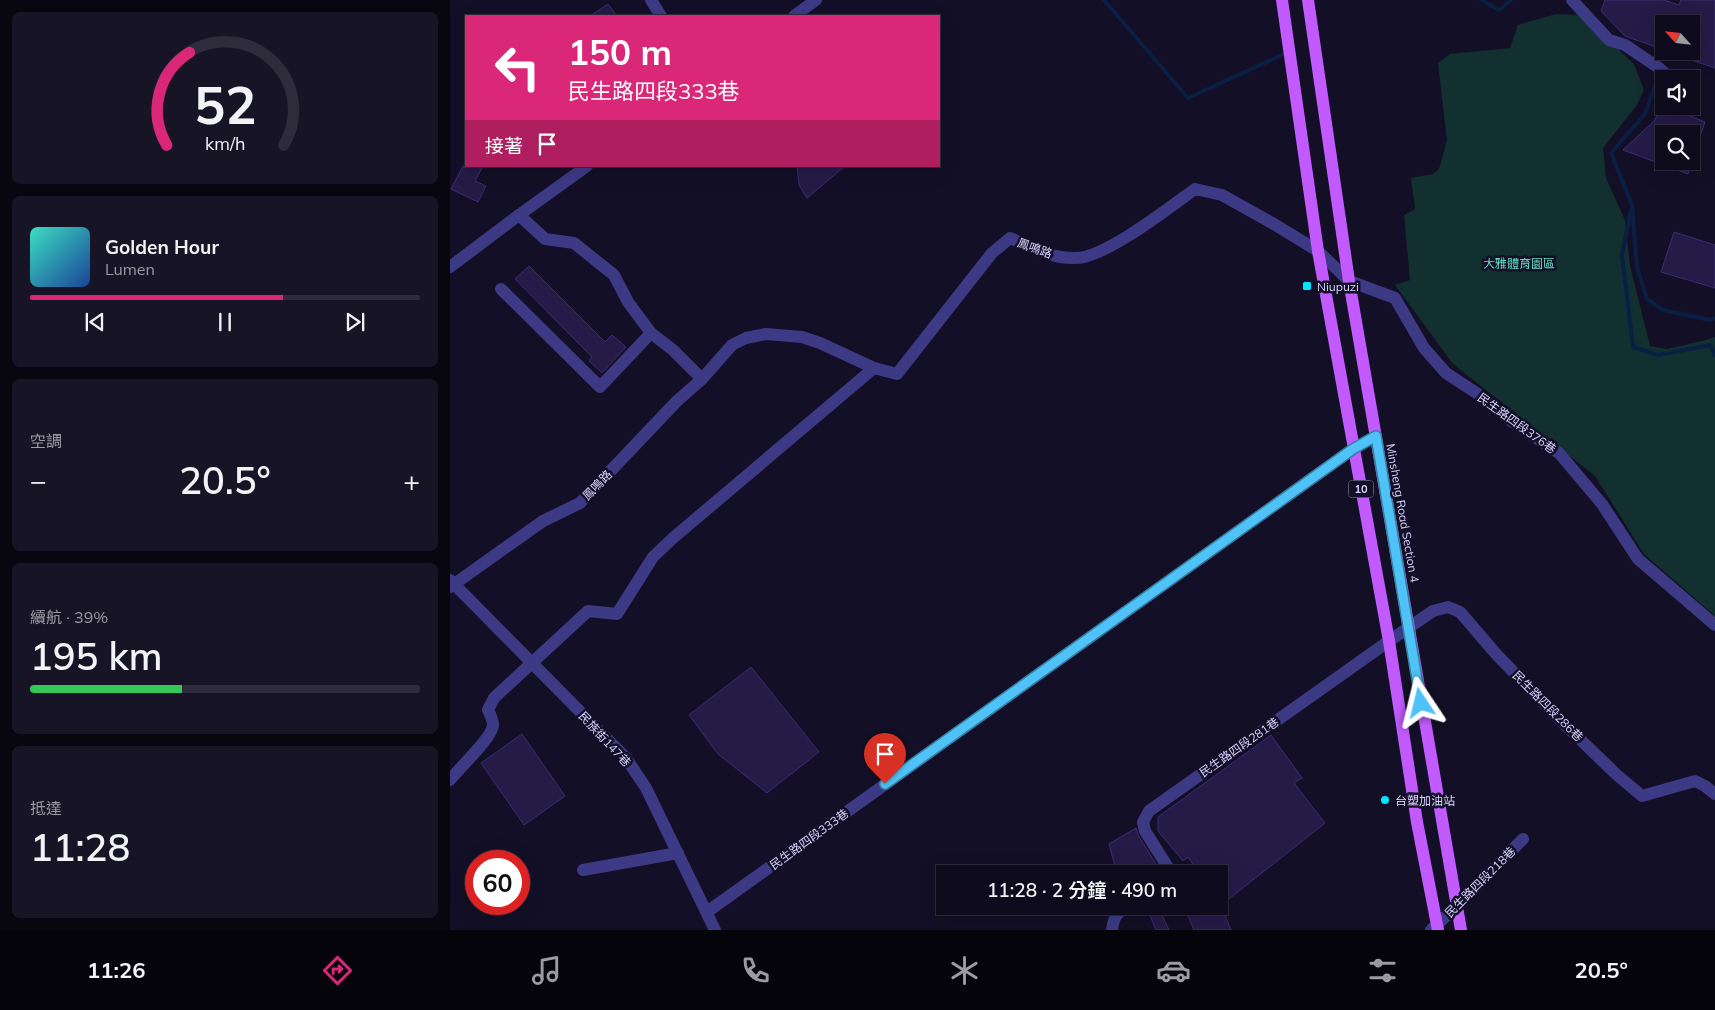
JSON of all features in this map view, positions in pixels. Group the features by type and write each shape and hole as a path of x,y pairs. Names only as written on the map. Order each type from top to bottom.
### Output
{"main road":[{"name":"10","path":"1282,0 1318,251 1389,641 1435,928"},
{"name":"Minsheng Road Section 4","path":"1308,0 1349,282 1461,930"}],"street":[{"path":"651,0 660,15"},
{"path":"795,15 816,0"},
{"path":"1572,0 1609,40 1625,45 1661,70"},
{"path":"450,267 586,167"},
{"name":"鳳鳴路","path":"451,584 543,521 580,502 677,401 702,379 732,345 746,338 766,334 802,337 874,368 897,374 992,253 1010,238 1046,254 1077,258 1103,250 1144,225 1195,189 1222,195 1272,223 1318,251 1349,282"},
{"path":"519,215 545,239 574,243 614,275 628,302 651,333 673,350 702,379"},
{"name":"民生路四段376巷","path":"1349,282 1395,298 1424,348 1446,373 1481,396 1511,421 1559,454 1602,504 1638,558 1715,626"},
{"path":"502,289 600,387 651,333"},
{"path":"450,780 488,738 493,726 488,710 494,698 588,611 617,614 653,557 874,368"},
{"name":"民生路四段333巷","path":"707,912 1353,449 1376,436"},
{"name":"民族街147巷","path":"451,584 626,758 646,788 715,930"},
{"name":"民生路四段286巷","path":"1389,641 1433,611 1448,607 1460,612 1497,655 1560,720 1642,796 1694,781 1705,786 1715,794"},
{"name":"民生路四段281巷","path":"1166,865 1145,831 1143,822 1148,811 1389,641"},
{"name":"民生路四段218巷","path":"1435,928 1523,839"},
{"path":"583,870 678,853"},
{"path":"1112,930 1113,922 1117,915"}],"green space":[{"name":"大雅體育園區","path":"1556,14 1580,15 1634,64 1644,90 1637,105 1603,148 1606,178 1625,220 1630,266 1650,346 1667,349 1715,337 1715,616 1644,554 1595,476 1453,364 1395,285 1410,280 1404,215 1415,209 1411,178 1433,174 1439,169 1447,140 1438,63 1450,54 1510,48 1518,25"}],"building":[{"path":"1605,0 1664,0 1679,5 1681,0 1715,0 1715,68 1692,60 1700,60 1700,15 1655,15 1655,47 1625,36 1601,11"},
{"path":"608,4 616,15 592,15"},
{"path":"1657,115 1688,115 1705,122 1700,137 1700,125 1655,125 1655,162 1623,150 1654,121"},
{"path":"463,166 482,167 475,181 486,186 478,202 451,189"},
{"path":"797,167 844,167 807,198 799,185"},
{"path":"1677,170 1689,170 1688,174"},
{"path":"1674,232 1715,245 1715,288 1661,272"},
{"path":"529,266 605,342 612,335 626,347 602,373 589,361 592,357 515,279"},
{"path":"751,667 819,752 767,793 718,754 689,715"},
{"path":"522,734 565,796 524,825 481,763"},
{"path":"1271,735 1302,778 1294,783 1325,823 1228,900 1228,865 1194,865 1188,857 1183,861 1158,831 1158,817"},
{"path":"1136,828 1138,835 1156,865 1115,865 1109,844"},
{"path":"1150,915 1162,915 1169,930 1156,930"},
{"path":"1188,915 1225,915 1231,930 1194,930"}],"waterway":[{"path":"1104,0 1188,98 1284,54"},
{"path":"1481,0 1499,10 1511,0"},
{"path":"1655,87 1645,114 1611,153 1632,205 1637,267 1647,299 1663,310 1710,320 1715,318"},
{"path":"1631,210 1622,255 1633,347 1658,355 1710,345 1715,355"}],"place":[{"name":"Niupuzi","path":"1307,286"},
{"name":"台塑加油站","path":"1385,800"}],"route":[{"path":"885,784 1353,449 1376,436 1421,703"}]}
